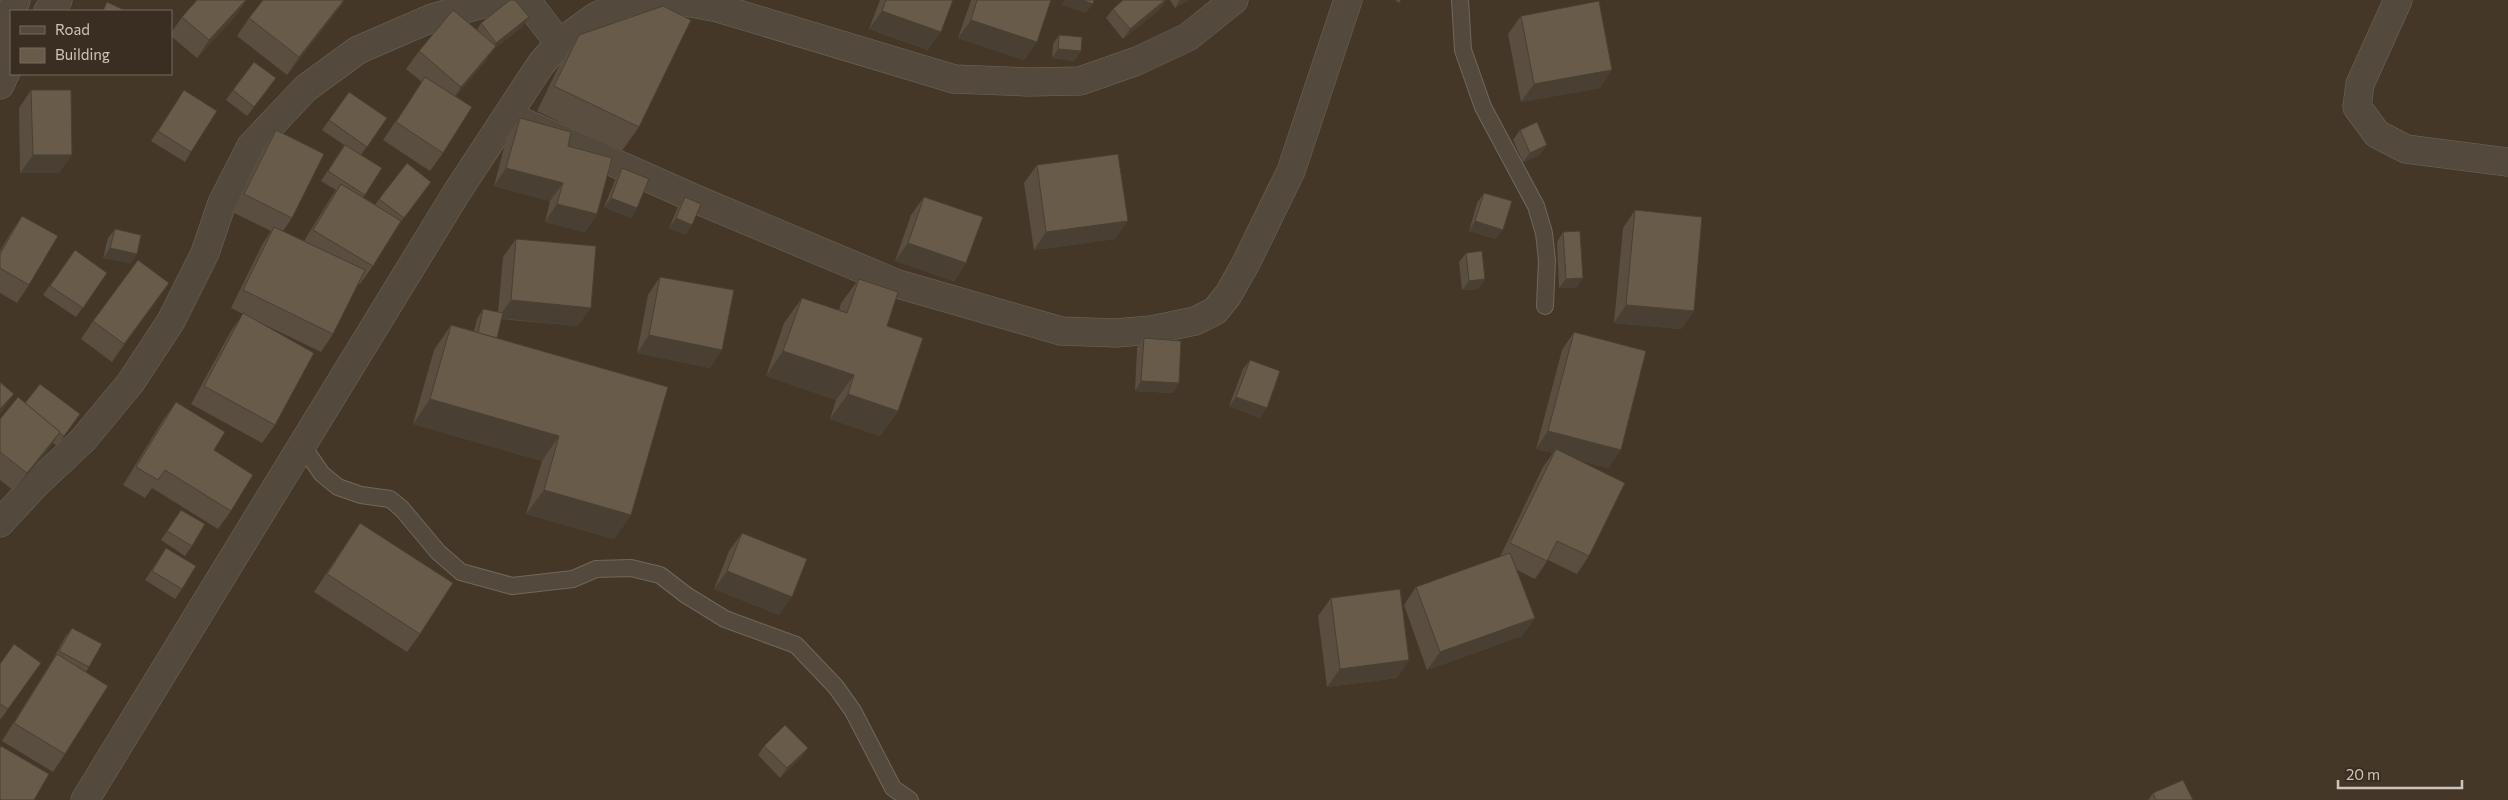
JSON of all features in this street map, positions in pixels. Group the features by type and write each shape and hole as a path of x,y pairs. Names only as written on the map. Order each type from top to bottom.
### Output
{"street":[{"path":"49,10 58,0"},
{"path":"0,523 35,485 83,440 131,382 171,321 205,253 222,203 251,146 257,139 306,88 358,50 432,18 496,0"},
{"path":"526,0 559,43"},
{"path":"85,800 457,192 509,116 541,64 559,43 595,17 626,2 651,0"},
{"path":"684,0 828,40 954,80 1028,82 1080,81 1137,61 1188,37 1234,0"},
{"path":"509,116 698,200 898,284 1061,331 1116,333 1151,330 1195,321 1215,311 1228,295 1246,263 1291,171 1348,0"},
{"path":"2398,0 2360,84 2357,107 2377,134 2406,150 2508,162"},
{"path":"0,40 10,15"},
{"path":"0,84 10,64"}],"lane":[{"path":"1460,0 1463,50 1483,107 1536,206 1544,233 1547,260 1546,306"},
{"path":"305,440 306,451 322,474 338,486 361,496 390,499 402,509 438,552 461,572 512,586 573,579 596,569 631,568 660,575 686,595 725,619 796,646 836,687 853,711 893,788 910,800"}],"building":[{"path":"197,0 246,0 209,40 182,17"},
{"path":"263,0 344,0 299,57 249,18"},
{"path":"510,0 515,0 529,17 496,43 481,23"},
{"path":"886,0 953,0 941,32 882,11"},
{"path":"977,0 1051,0 1037,42 971,20"},
{"path":"1082,0 1094,0 1093,4"},
{"path":"1123,0 1165,0 1130,29 1113,9"},
{"path":"1599,1 1612,70 1534,84 1521,16"},
{"path":"107,2 124,10 103,10"},
{"path":"663,6 691,20 639,127 554,86 579,35"},
{"path":"453,10 496,46 461,87 419,51"},
{"path":"1059,35 1082,37 1081,51 1058,49"},
{"path":"254,62 276,78 254,107 233,90"},
{"path":"425,77 472,107 443,153 396,122"},
{"path":"31,90 71,90 72,155 33,155"},
{"path":"184,90 217,111 191,152 158,131"},
{"path":"349,92 387,118 367,147 329,120"},
{"path":"520,118 571,132 568,146 612,158 597,214 557,204 563,183 506,168"},
{"path":"1537,122 1547,145 1530,153 1520,130"},
{"path":"276,130 324,154 292,218 244,194"},
{"path":"345,145 382,168 365,195 328,171"},
{"path":"1118,154 1128,221 1046,232 1037,165"},
{"path":"407,163 431,182 404,218 379,199"},
{"path":"622,168 649,179 637,208 611,198"},
{"path":"341,184 401,221 373,266 313,230"},
{"path":"1484,193 1512,201 1503,230 1475,221"},
{"path":"685,197 701,204 692,225 676,218"},
{"path":"924,197 983,217 966,263 908,243"},
{"path":"1635,210 1702,217 1694,311 1626,305"},
{"path":"22,216 58,236 29,285 0,268 0,254"},
{"path":"274,227 365,270 333,334 243,290"},
{"path":"115,229 141,235 137,254 110,248"},
{"path":"1580,231 1583,278 1566,279 1563,232"},
{"path":"516,239 596,246 591,308 511,300"},
{"path":"75,250 107,273 83,308 50,286"},
{"path":"1482,251 1485,279 1469,281 1466,253"},
{"path":"138,260 169,283 124,344 93,321"},
{"path":"660,277 734,290 722,350 649,335"},
{"path":"859,279 898,292 887,326 923,338 898,411 848,394 854,375 783,351 802,298 847,313"},
{"path":"483,309 503,313 497,338 478,333"},
{"path":"243,313 314,353 275,425 204,386"},
{"path":"451,325 668,387 631,515 544,490 559,436 430,399"},
{"path":"1574,332 1646,351 1621,450 1548,431"},
{"path":"1144,338 1181,341 1179,383 1141,381"},
{"path":"1250,360 1280,371 1267,408 1236,397"},
{"path":"0,382 14,394 0,409"},
{"path":"40,384 80,414 64,436 25,403"},
{"path":"18,397 60,432 27,473 0,452 0,419"},
{"path":"176,402 225,432 214,450 253,475 231,511 165,470 158,480 136,467"},
{"path":"1556,449 1625,483 1589,556 1557,541 1547,561 1510,543"},
{"path":"181,510 205,524 192,546 167,531"},
{"path":"360,523 453,583 420,634 327,574"},
{"path":"742,533 807,559 792,597 727,571"},
{"path":"166,548 196,566 182,589 152,571"},
{"path":"1510,553 1535,618 1440,652 1416,587"},
{"path":"1400,589 1409,660 1340,669 1331,598"},
{"path":"72,628 102,644 89,667 59,651"},
{"path":"14,644 41,663 8,709 0,704 0,664"},
{"path":"57,654 108,686 65,754 14,723"},
{"path":"785,725 808,748 787,768 764,746"},
{"path":"1,746 49,774 34,800 0,800"},
{"path":"2183,780 2193,800 2156,800 2153,793"}]}
